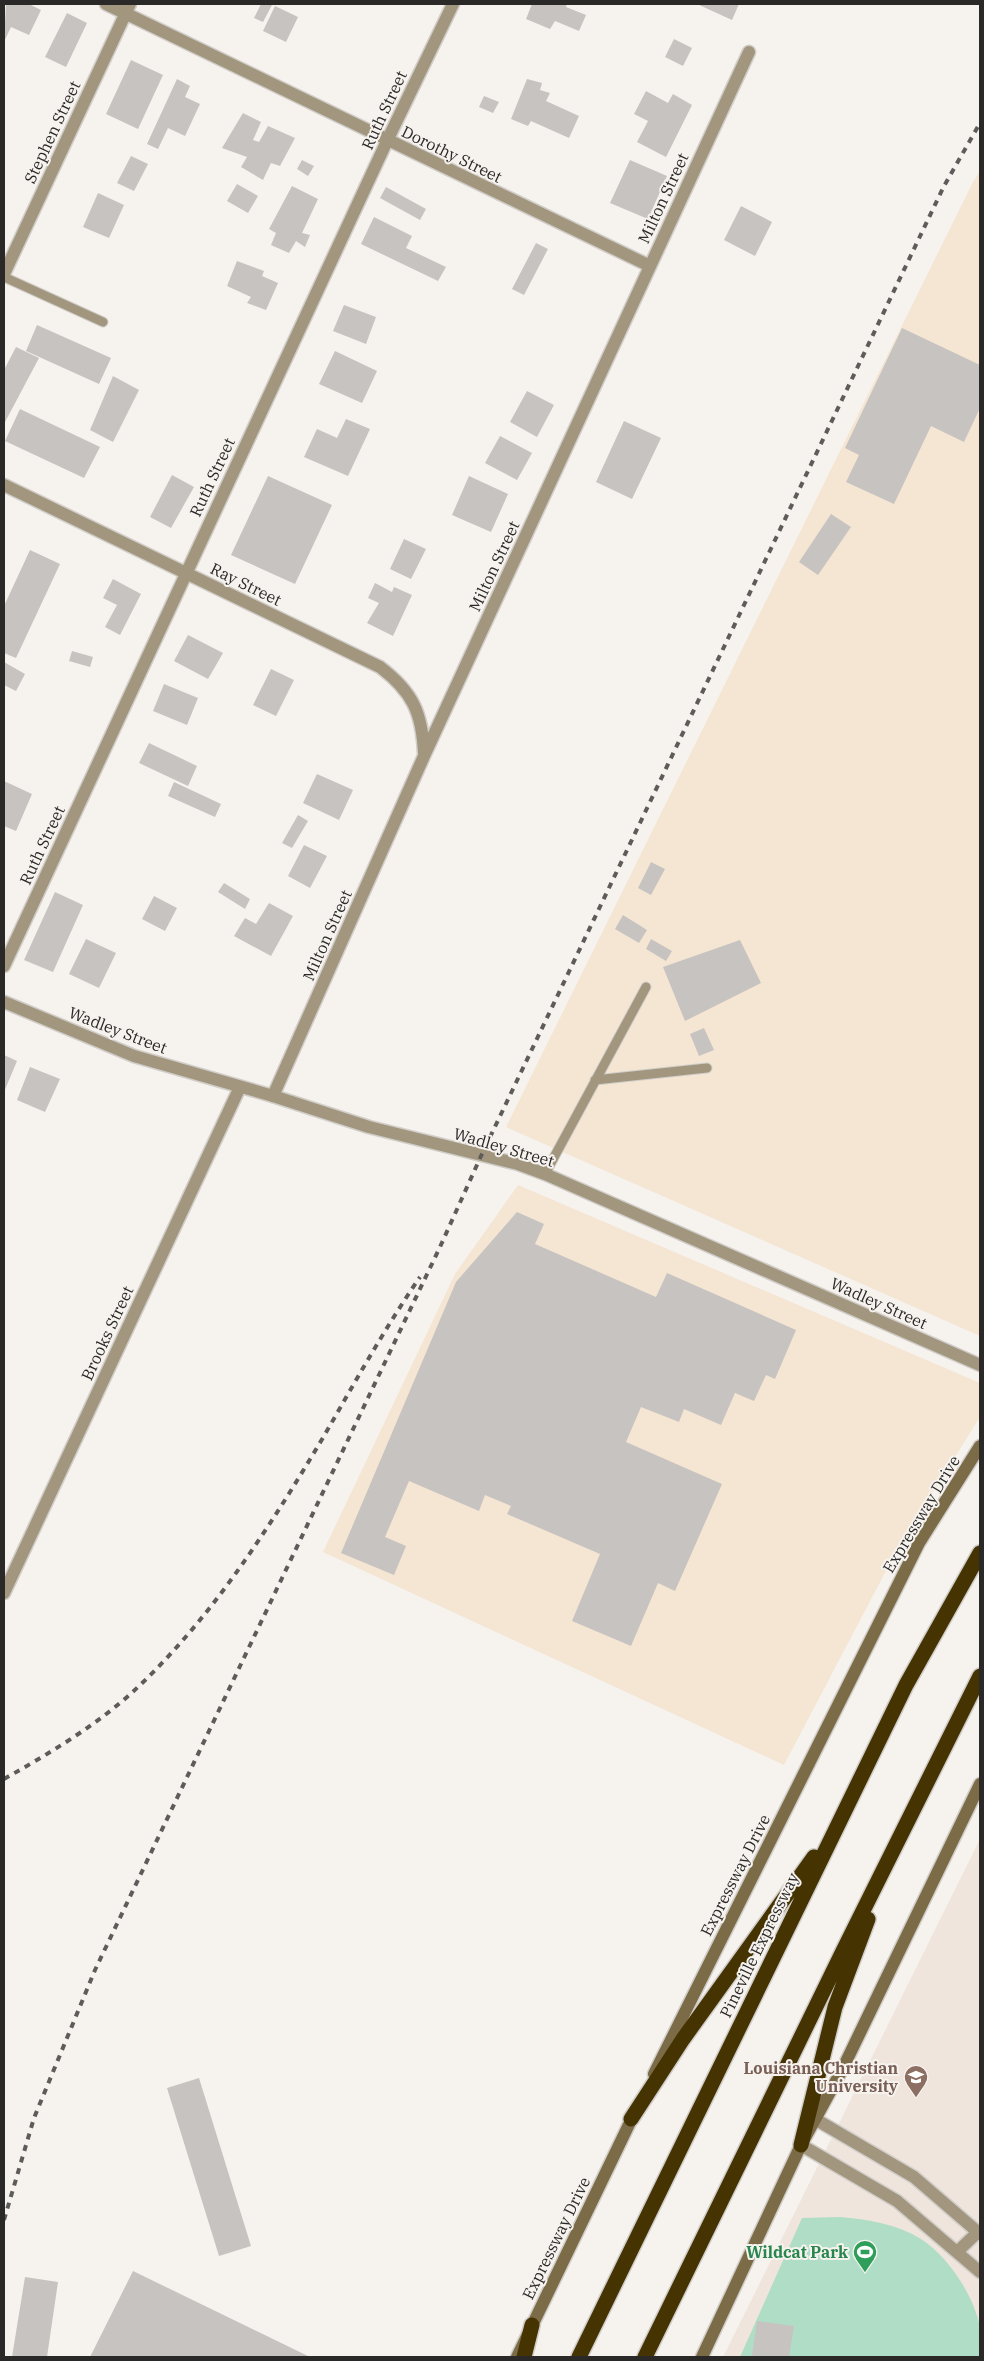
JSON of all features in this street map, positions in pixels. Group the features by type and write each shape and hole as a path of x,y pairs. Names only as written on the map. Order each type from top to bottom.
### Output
{"highway":[{"name":"Pineville Expressway","path":"579,2357 834,1830 906,1686 980,1554"},
{"path":"645,2357 844,1949 980,1676"},
{"path":"631,2119 683,2039 834,1830"},
{"path":"801,2145 835,2007 891,1857"},
{"path":"524,2357 532,2326"}],"main road":[{"name":"Expressway Drive","path":"516,2357 631,2119 919,1543 980,1446"},
{"path":"702,2357 801,2145 842,2070 980,1784"}],"street":[{"name":"Dorothy Street","path":"106,4 128,8 388,140 650,266"},
{"name":"Ruth Street","path":"4,966 453,4"},
{"name":"Stephen Street","path":"4,276 128,8"},
{"name":"Milton Street","path":"273,1096 424,756 749,52"},
{"name":"Ray Street","path":"4,485 380,667 396,679 408,693 417,709 422,732 424,756"},
{"name":"Wadley Street","path":"4,1002 134,1056 273,1096 369,1127 518,1164 545,1174 980,1365"},
{"name":"Brooks Street","path":"4,1593 240,1087"},
{"path":"815,2119 914,2177 979,2232 958,2251"},
{"path":"801,2145 897,2201 958,2251 980,2272"}],"lane":[{"path":"4,276 103,322"},
{"path":"545,1174 646,987"},
{"path":"595,1080 707,1068"}],"shaded area":[{"path":"980,171 980,1336 506,1127"},
{"path":"518,1185 980,1383 980,1417 899,1546 784,1765 323,1552 455,1274"},
{"name":"Louisiana Christian University","path":"980,1839 980,2357 723,2357"}],"green space":[{"name":"Wildcat Park","path":"840,2217 861,2219 892,2226 921,2239 941,2256 966,2290 977,2315 981,2330 980,2357 740,2357 802,2218"}],"building":[{"path":"6,4 29,4 41,10 29,35 11,27 4,42"},
{"path":"261,4 272,5 263,22 254,18"},
{"path":"532,4 567,4 566,7 586,15 579,31 555,21 550,29 526,19"},
{"path":"697,4 739,4 732,20"},
{"path":"275,6 298,17 286,42 263,31"},
{"path":"67,13 87,23 66,67 45,57"},
{"path":"674,39 692,48 683,66 665,57"},
{"path":"131,60 163,75 138,129 106,114"},
{"path":"177,79 190,86 185,97 200,104 185,136 168,128 158,149 147,144"},
{"path":"527,79 542,83 540,90 550,93 546,101 579,116 569,138 531,121 528,126 511,119"},
{"path":"646,91 668,103 673,94 692,105 666,157 637,142 648,121 634,114"},
{"path":"484,96 499,102 493,113 479,107"},
{"path":"243,113 261,122 253,140 259,142 268,126 295,138 280,166 271,163 263,180 241,167 247,157 222,148"},
{"path":"131,156 148,164 134,191 117,183"},
{"path":"302,160 314,166 308,176 297,169"},
{"path":"630,160 667,176 648,219 610,203"},
{"path":"237,184 258,196 248,213 227,201"},
{"path":"292,186 318,199 302,233 310,235 305,247 296,241 289,253 271,245 276,233 269,229"},
{"path":"386,187 426,209 420,220 380,198"},
{"path":"98,193 124,205 109,238 83,227"},
{"path":"741,206 772,222 755,256 724,240"},
{"path":"374,217 412,236 406,248 446,267 438,281 361,244"},
{"path":"536,243 548,249 524,295 512,289"},
{"path":"237,261 264,271 262,276 278,283 266,310 247,303 251,297 227,286"},
{"path":"344,305 376,317 366,344 333,331"},
{"path":"37,325 111,358 99,384 26,351"},
{"path":"902,328 980,365 980,408 964,442 931,426 894,504 846,482 859,455 845,448"},
{"path":"16,347 39,358 4,424 4,370"},
{"path":"335,351 377,371 362,403 319,384"},
{"path":"113,376 139,390 113,442 90,430"},
{"path":"527,391 554,405 537,437 510,422"},
{"path":"20,409 100,447 84,478 5,441"},
{"path":"346,419 370,429 348,476 304,457 317,429 337,438"},
{"path":"624,421 661,438 632,499 596,482"},
{"path":"500,436 532,453 517,480 485,463"},
{"path":"172,475 194,487 171,528 150,517"},
{"path":"268,476 332,505 295,584 231,555"},
{"path":"469,476 508,494 491,532 452,515"},
{"path":"831,514 851,527 818,575 799,562"},
{"path":"404,539 426,549 411,579 390,569"},
{"path":"30,550 60,564 16,658 4,653 4,606"},
{"path":"113,579 141,594 120,635 105,627 117,605 103,598"},
{"path":"375,583 392,592 394,587 412,595 393,636 367,623 379,603 368,598"},
{"path":"188,635 223,653 208,679 174,661"},
{"path":"72,651 93,657 90,667 69,661"},
{"path":"4,662 25,674 16,691 4,685"},
{"path":"271,669 294,680 276,716 253,705"},
{"path":"164,684 198,698 187,725 153,711"},
{"path":"149,743 197,766 188,786 139,763"},
{"path":"317,774 353,790 339,820 303,803"},
{"path":"4,781 32,794 16,831 4,826"},
{"path":"174,782 221,804 215,817 168,796"},
{"path":"298,815 308,821 292,848 282,843"},
{"path":"304,845 327,856 310,888 288,876"},
{"path":"651,862 665,869 651,895 638,888"},
{"path":"224,883 250,899 245,909 218,892"},
{"path":"55,892 83,905 53,972 24,960"},
{"path":"154,896 177,908 165,931 142,919"},
{"path":"269,903 293,916 271,956 234,936 245,918 256,924"},
{"path":"623,915 647,930 639,943 615,929"},
{"path":"86,939 116,953 99,988 69,974"},
{"path":"651,939 672,951 666,961 646,949"},
{"path":"740,940 761,983 685,1021 663,967"},
{"path":"704,1028 714,1050 699,1056 690,1034"},
{"path":"4,1055 17,1061 4,1092"},
{"path":"30,1067 60,1079 45,1112 17,1100"},
{"path":"517,1212 544,1224 535,1244 656,1297 667,1273 796,1330 775,1379 766,1375 754,1401 735,1393 721,1425 684,1409 679,1422 641,1407 626,1442 722,1484 675,1591 658,1583 631,1646 572,1621 600,1554 507,1514 511,1506 485,1495 479,1511 409,1481 385,1537 406,1546 394,1575 341,1553 456,1282"},
{"path":"199,2078 251,2246 219,2256 167,2088"},
{"path":"133,2271 310,2357 90,2357"},
{"path":"25,2277 58,2282 47,2357 12,2357"},
{"path":"757,2321 794,2326 789,2357 752,2356"}],"railway":[{"path":"4,2220 34,2118 95,1970 944,186 980,123"},
{"path":"4,1779 91,1726 123,1701 166,1659 192,1630 262,1536 324,1436 382,1335 420,1277"}],"place":[{"name":"Louisiana Christian University","path":"916,2098"},
{"name":"Wildcat Park","path":"865,2273"}]}
